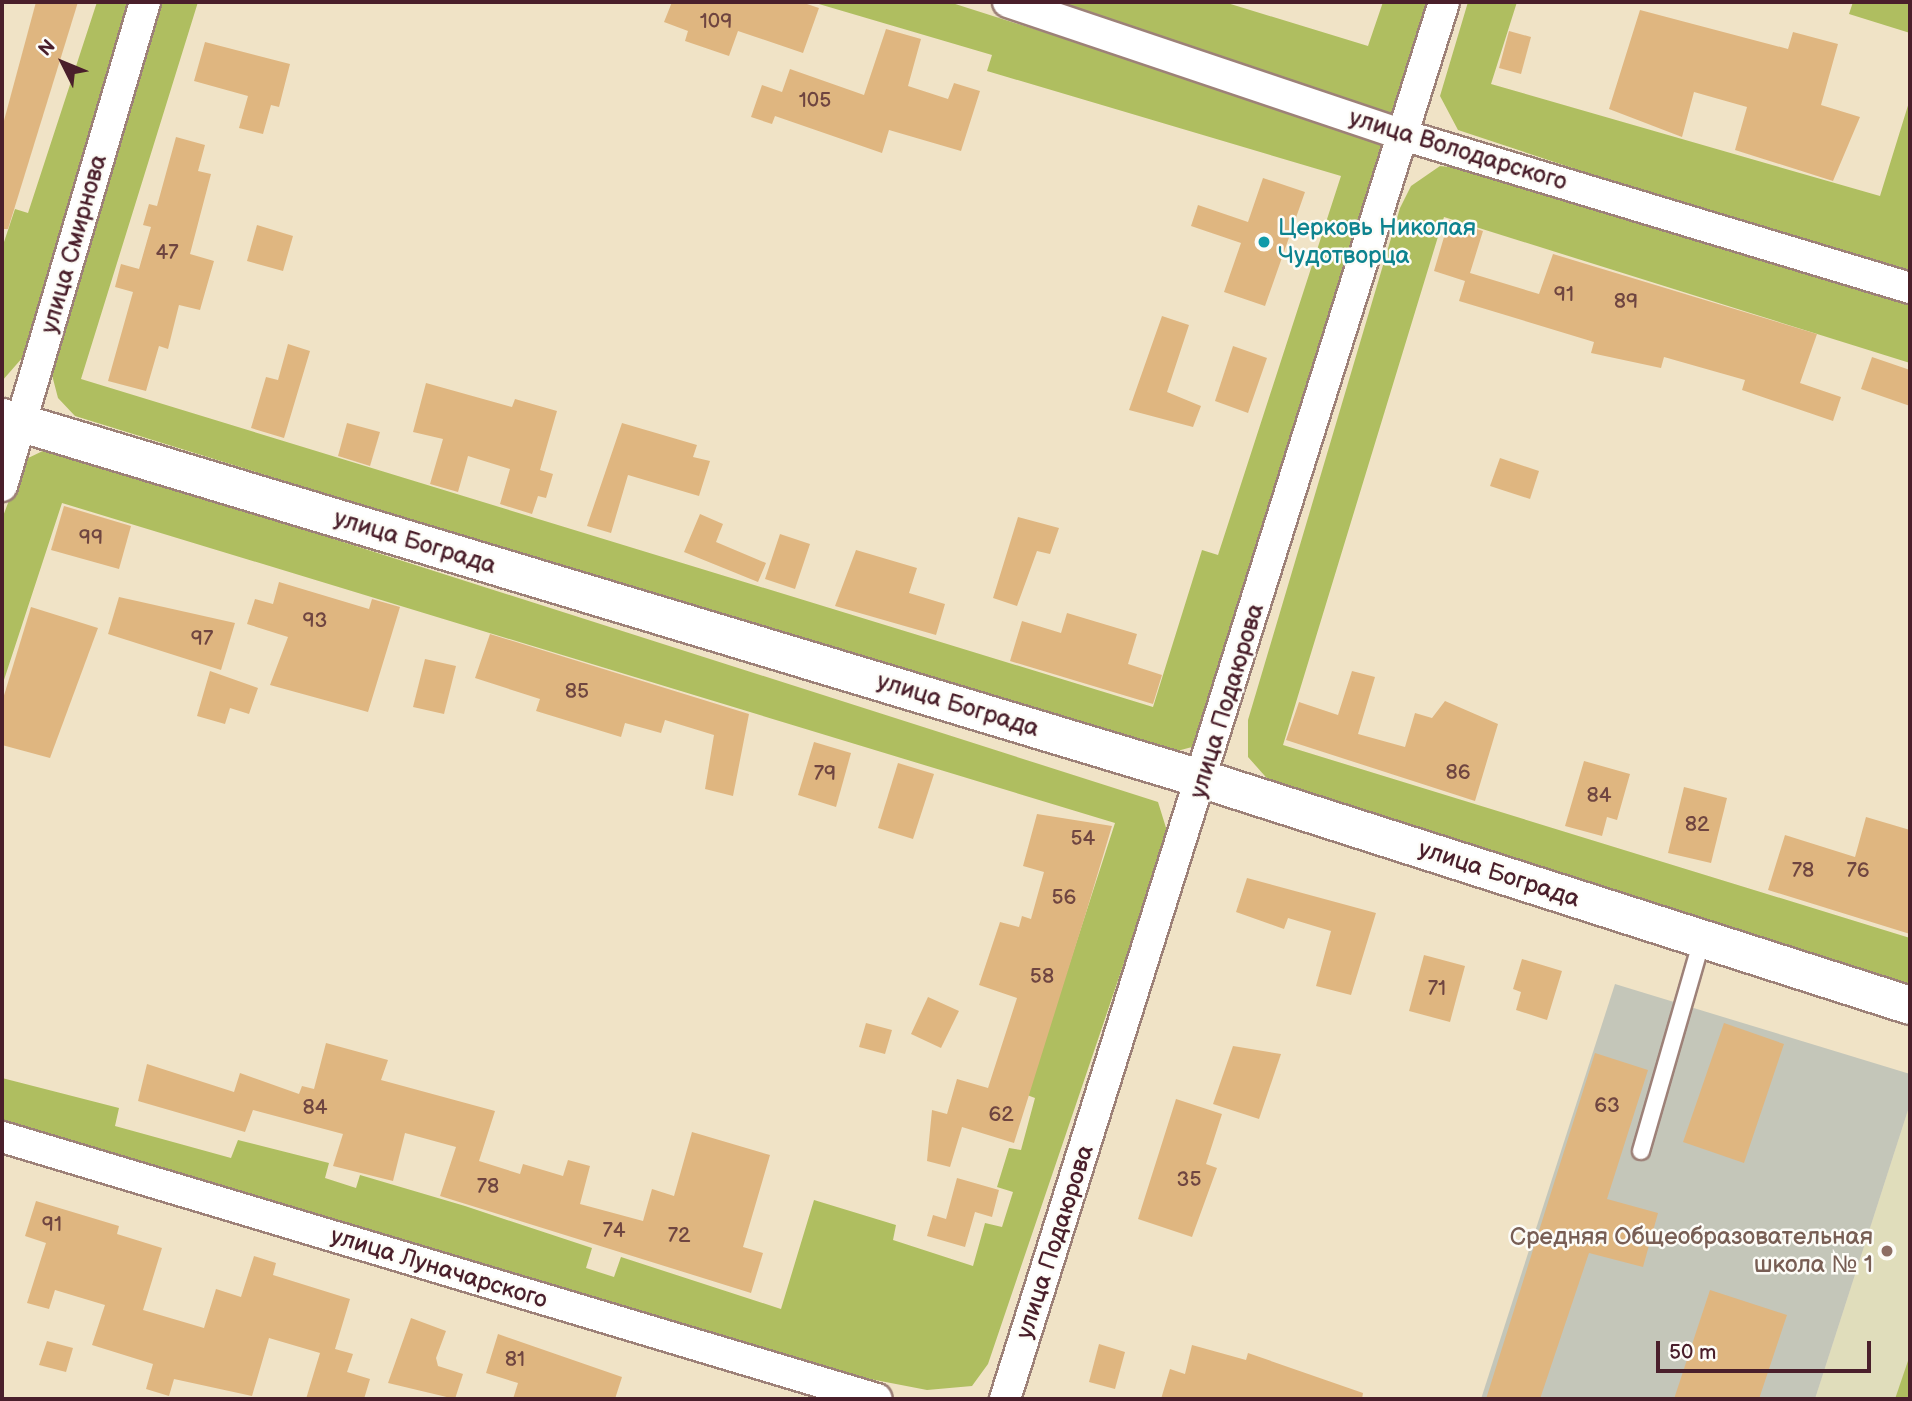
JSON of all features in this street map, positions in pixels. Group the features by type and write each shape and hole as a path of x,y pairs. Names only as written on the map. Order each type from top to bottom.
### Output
{"street":[{"name":"улица Смирнова","path":"2,486 12,420 145,2"},
{"name":"улица Володарского","path":"1008,2 1403,135 1910,288"},
{"name":"улица Подаюрова","path":"1004,1399 1203,779 1444,2"},
{"name":"улица Бограда","path":"12,420 1203,779 1910,1005"},
{"name":"улица Луначарского","path":"2,1138 877,1399"}],"lane":[{"path":"1641,1151 1702,940"}],"shaded area":[{"path":"1615,984 1910,1074 1910,1104 1815,1399 1481,1399"},
{"name":"Средняя Общеобразовательная школа № 1","path":"1910,1104 1910,1399 1815,1399"}],"green space":[{"path":"97,2 133,2 23,357 2,381 2,248 15,209 28,213"},
{"path":"160,2 198,2 81,379 1153,707 1202,550 1218,555 1341,176 987,71 992,55 812,2 949,2 1387,141 1192,747 1166,754 75,416 58,398 52,375"},
{"path":"1032,2 1224,2 1368,46 1383,2 1430,2 1394,115"},
{"path":"1468,2 1517,2 1491,84 1880,196 1910,99 1910,280 1458,130 1440,96"},
{"path":"1853,2 1910,2 1910,33 1849,14"},
{"path":"1440,166 1470,169 1910,305 1910,363 1444,217 1283,745 1910,938 1910,988 1273,785 1248,757 1248,720 1400,208 1411,186"},
{"path":"49,448 1158,802 1167,831 1153,877 988,1364 972,1386 927,1390 808,1367 2,1124 2,1078 119,1108 115,1126 231,1158 238,1140 329,1163 325,1178 356,1188 360,1175 465,1206 592,1248 586,1268 614,1277 621,1257 781,1309 814,1200 896,1225 893,1240 973,1266 985,1223 1002,1227 1013,1192 997,1187 1009,1148 1021,1150 1035,1098 1027,1095 1115,823 62,503 2,686 2,519 24,460"},
{"path":"1910,1355 1910,1399 1895,1399"}],"building":[{"path":"36,2 78,2 8,229 2,229 2,128"},
{"path":"672,2 801,2 819,8 803,53 738,31 729,56 685,41 688,31 664,22"},
{"path":"1640,10 1788,49 1793,32 1838,44 1821,105 1860,117 1833,181 1735,150 1747,107 1694,92 1682,137 1609,109"},
{"path":"886,29 921,39 908,86 948,99 954,83 980,91 961,151 889,130 882,153 775,116 772,124 751,117 762,85 782,92 790,69 864,95"},
{"path":"1509,31 1531,37 1521,74 1499,68"},
{"path":"205,42 290,64 279,107 271,105 263,134 239,128 248,96 194,81"},
{"path":"176,137 205,145 198,171 211,174 190,254 214,261 200,310 179,305 168,349 159,346 146,391 108,381 133,292 115,287 121,264 139,269 151,227 143,225 149,204 157,206"},
{"name":"Церковь Николая Чудотворца","path":"1263,178 1305,192 1265,306 1224,292 1241,243 1191,226 1198,205 1248,222"},
{"path":"1449,220 1483,231 1470,273 1539,294 1553,254 1817,334 1800,383 1841,397 1833,421 1742,390 1745,380 1664,357 1661,368 1591,353 1594,342 1459,301 1465,281 1434,271"},
{"path":"257,225 293,236 283,271 247,261"},
{"path":"1162,316 1189,325 1167,392 1201,406 1193,427 1129,410"},
{"path":"288,344 310,351 284,438 251,428 266,377 278,380"},
{"path":"1233,346 1267,358 1248,413 1215,401"},
{"path":"1872,357 1910,370 1910,406 1861,389"},
{"path":"426,383 512,407 515,399 557,411 540,470 553,474 546,498 538,496 532,514 500,504 510,469 468,456 458,492 430,484 443,439 413,432"},
{"path":"347,423 380,432 370,466 338,456"},
{"path":"622,423 697,445 693,457 710,461 699,496 628,475 611,533 587,526"},
{"path":"1500,458 1539,471 1530,499 1490,486"},
{"path":"64,506 131,526 119,569 51,550"},
{"path":"700,514 723,524 716,542 766,563 758,582 684,552"},
{"path":"1018,517 1059,528 1050,554 1037,551 1017,606 993,598"},
{"path":"780,534 810,544 795,589 765,579"},
{"path":"856,550 917,568 909,593 945,604 936,635 835,606"},
{"path":"279,582 369,609 372,599 400,607 368,712 270,685 288,637 247,624 255,599 273,604"},
{"path":"119,597 235,623 221,670 108,634"},
{"path":"31,607 98,628 50,758 2,745 2,702"},
{"path":"1067,613 1137,634 1128,664 1162,675 1153,704 1010,661 1022,621 1061,633"},
{"path":"490,634 749,714 733,796 705,789 714,735 665,720 661,733 625,723 621,737 536,711 540,699 475,678"},
{"path":"425,659 456,666 444,714 413,707"},
{"path":"210,671 258,688 249,714 230,708 225,724 197,716"},
{"path":"1352,671 1375,677 1358,734 1405,747 1415,713 1432,718 1445,701 1498,724 1475,801 1286,740 1299,702 1338,715"},
{"path":"814,742 851,753 836,807 798,795"},
{"path":"1584,761 1630,774 1617,820 1607,817 1602,836 1565,826"},
{"path":"898,763 934,774 913,839 878,828"},
{"path":"1684,787 1727,798 1711,863 1668,853"},
{"path":"1037,814 1112,826 1014,1143 962,1127 950,1167 927,1161 932,1110 947,1114 957,1079 988,1088 1017,998 979,985 1000,922 1019,927 1022,916 1031,919 1044,872 1023,866"},
{"path":"1866,817 1910,830 1910,934 1768,890 1785,835 1855,857"},
{"path":"1247,878 1376,913 1351,995 1316,986 1331,931 1288,918 1284,929 1236,912"},
{"path":"1424,955 1465,966 1450,1022 1409,1011"},
{"path":"1522,959 1562,971 1547,1020 1516,1010 1521,992 1513,989"},
{"path":"928,997 959,1011 941,1048 911,1034"},
{"path":"866,1023 892,1030 885,1054 859,1047"},
{"path":"1724,1023 1784,1044 1744,1163 1683,1142"},
{"path":"326,1043 388,1060 381,1080 495,1111 479,1161 520,1174 523,1164 563,1176 568,1160 590,1166 580,1204 643,1221 652,1189 674,1196 692,1132 770,1155 743,1247 763,1253 751,1293 440,1196 456,1147 405,1133 393,1181 333,1166 343,1134 253,1110 245,1132 138,1101 147,1064 234,1092 240,1073 299,1094 302,1086 314,1089"},
{"path":"1233,1046 1281,1054 1259,1119 1213,1104"},
{"path":"1595,1053 1648,1070 1607,1199 1658,1213 1643,1267 1589,1253 1540,1399 1486,1399"},
{"path":"1176,1099 1222,1114 1206,1164 1217,1168 1192,1237 1138,1219"},
{"path":"957,1178 999,1190 992,1217 975,1212 965,1247 927,1236 933,1215 946,1219"},
{"path":"36,1201 119,1226 117,1234 162,1248 143,1310 204,1328 216,1289 241,1297 254,1256 276,1263 273,1275 350,1299 335,1349 353,1354 347,1372 370,1379 364,1399 306,1399 320,1353 269,1338 252,1396 174,1379 169,1396 146,1389 153,1364 92,1345 105,1305 55,1290 49,1309 27,1303 46,1243 25,1236"},
{"path":"1710,1290 1787,1315 1759,1399 1674,1399"},
{"path":"411,1318 446,1331 436,1358 438,1366 463,1374 455,1399 388,1383"},
{"path":"498,1334 622,1377 615,1399 513,1399 518,1383 486,1373"},
{"path":"47,1341 73,1348 66,1372 39,1365"},
{"path":"1099,1344 1125,1352 1115,1389 1089,1382"},
{"path":"1192,1345 1246,1360 1248,1353 1363,1393 1362,1399 1161,1399 1170,1369 1185,1374"}],"place":[{"name":"Церковь Николая Чудотворца","path":"1264,242"},
{"name":"Средняя Общеобразовательная школа № 1","path":"1887,1251"}]}
